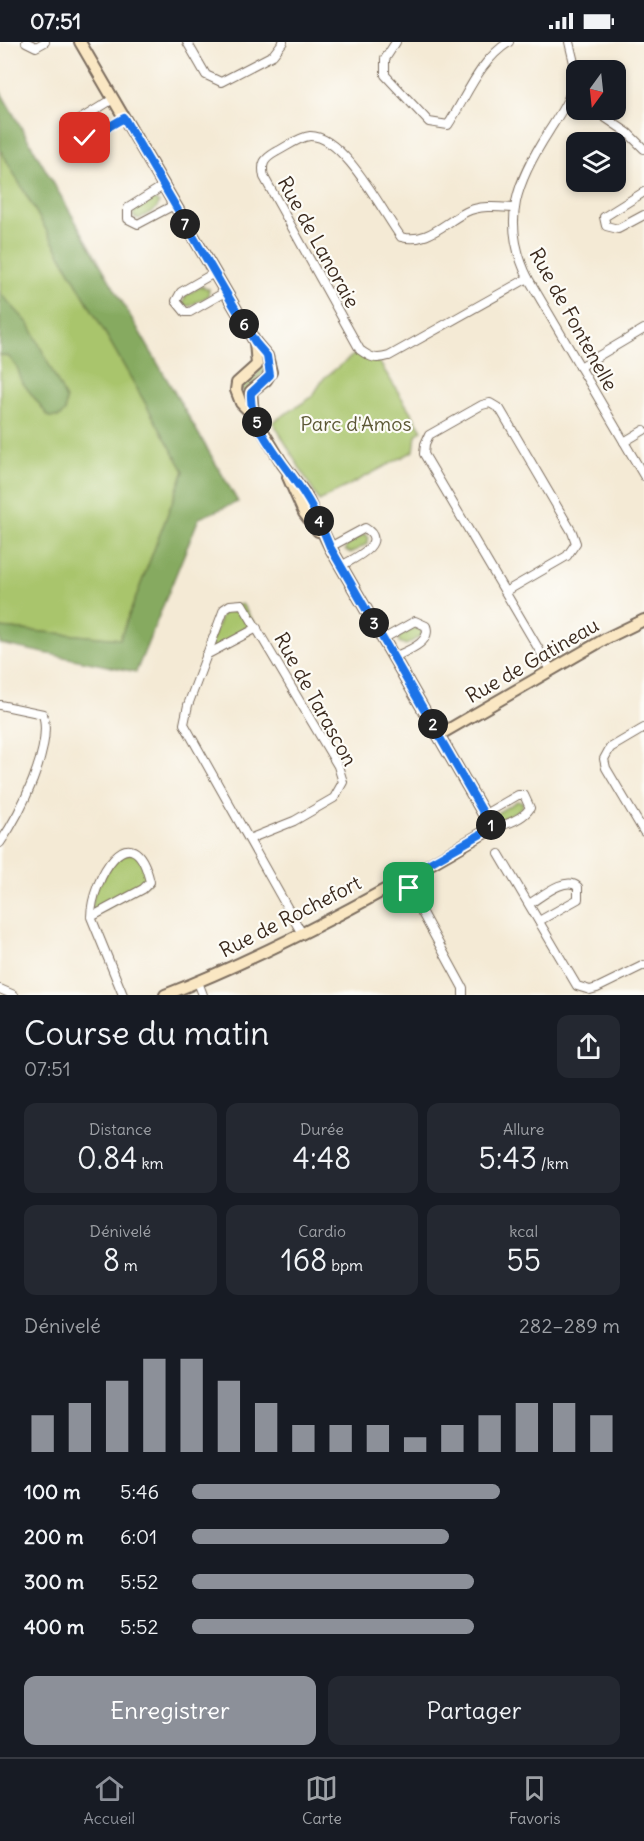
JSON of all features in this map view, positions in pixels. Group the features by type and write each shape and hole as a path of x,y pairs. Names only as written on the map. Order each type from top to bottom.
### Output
{"street":[{"path":"26,42 36,46 45,42"},
{"path":"80,42 225,292 255,342 267,356 271,369 268,377 251,391 254,415"},
{"path":"187,42 206,75 216,82 227,80 273,55 283,42"},
{"path":"396,42 385,59 385,75 429,122 439,125 448,125 475,78 497,50 509,42"},
{"name":"Rue de Fontenelle","path":"569,42 573,60"},
{"path":"113,99 79,120 76,128 78,133 85,138 91,137 124,118"},
{"name":"Rue de Fontenelle","path":"566,108 538,149 521,182 513,208 519,259 644,476"},
{"path":"609,120 628,133 644,149"},
{"name":"Rue de Lanoraie","path":"513,208 491,207 468,211 432,234 412,240 401,237 376,196 344,154 321,138 305,137 265,158 261,166 264,177 360,350 369,357 378,360 389,356 528,278"},
{"path":"163,186 128,208 128,219 138,224 174,205"},
{"path":"644,192 604,217 606,226 618,228 644,215"},
{"path":"214,273 180,293 176,301 178,306 185,312 190,312 225,292"},
{"path":"580,367 644,329"},
{"path":"255,342 256,367 238,380 236,388 241,403 254,415 282,463 304,513 330,547 492,828 503,826 527,812 530,806 527,798 518,795 484,814"},
{"path":"505,592 567,556 576,543 572,532 500,409 490,403 482,405 429,435 424,444 424,454 550,670"},
{"path":"624,442 644,430"},
{"path":"330,547 360,529 365,528 372,533 374,541 371,547 341,566"},
{"name":"Rue de Tarascon","path":"249,839 294,821 334,798 343,782 338,766 242,604 230,605 224,609 188,705 184,724 301,932"},
{"name":"Rue de Gatineau","path":"439,735 550,670 644,620"},
{"path":"383,639 415,621 426,626 428,633 425,639 394,657"},
{"name":"Rue de Tarascon","path":"206,655 257,628"},
{"path":"0,705 43,714 46,724 44,740 27,795 0,843"},
{"path":"644,728 610,748 604,759 606,768 644,832"},
{"name":"Rue de Rochefort","path":"165,995 198,982 301,932 492,828"},
{"path":"91,917 143,889 150,882 146,867 138,852 130,849 121,850 112,858 94,891 91,917 123,995"},
{"path":"499,854 573,983 582,988 597,988 644,965"},
{"path":"403,878 463,988 464,995"},
{"path":"529,904 567,883 574,883 578,887 578,899 539,921"},
{"path":"198,982 203,995"},
{"path":"0,989 14,995"}],"green space":[{"path":"0,91 238,502 199,518 136,672 0,644 0,628 120,639 184,471 0,149"},
{"path":"106,112 109,118 95,129 90,125 88,128 91,131 83,131 82,127 100,113"},
{"path":"0,149 184,471 120,639 0,628"},
{"path":"154,199 159,203 156,209 139,219 133,217 135,208"},
{"path":"201,286 209,289 208,296 190,306 183,305 185,296"},
{"path":"0,293 29,324 66,399 65,412 59,417 49,417 22,382 17,367 9,357 0,355"},
{"name":"Parc d'Amos","path":"360,350 378,360 422,430 416,435 414,451 319,501 273,422 312,397 324,378"},
{"path":"262,366 266,366 263,374 245,392 241,391 244,384 256,376"},
{"path":"365,534 369,538 367,544 351,553 345,550 347,543"},
{"path":"242,604 257,628 206,655 224,609"},
{"path":"414,627 422,630 421,636 406,645 399,642 399,636"},
{"path":"517,801 523,802 522,808 502,820 497,819 497,813"},
{"path":"121,850 138,852 150,882 91,917 94,891"}],"route":[{"path":"85,138 91,137 124,118 255,342 267,356 271,369 270,375 254,387 251,393 254,415 282,463 314,509 330,547 492,828 403,878 409,888"}]}
